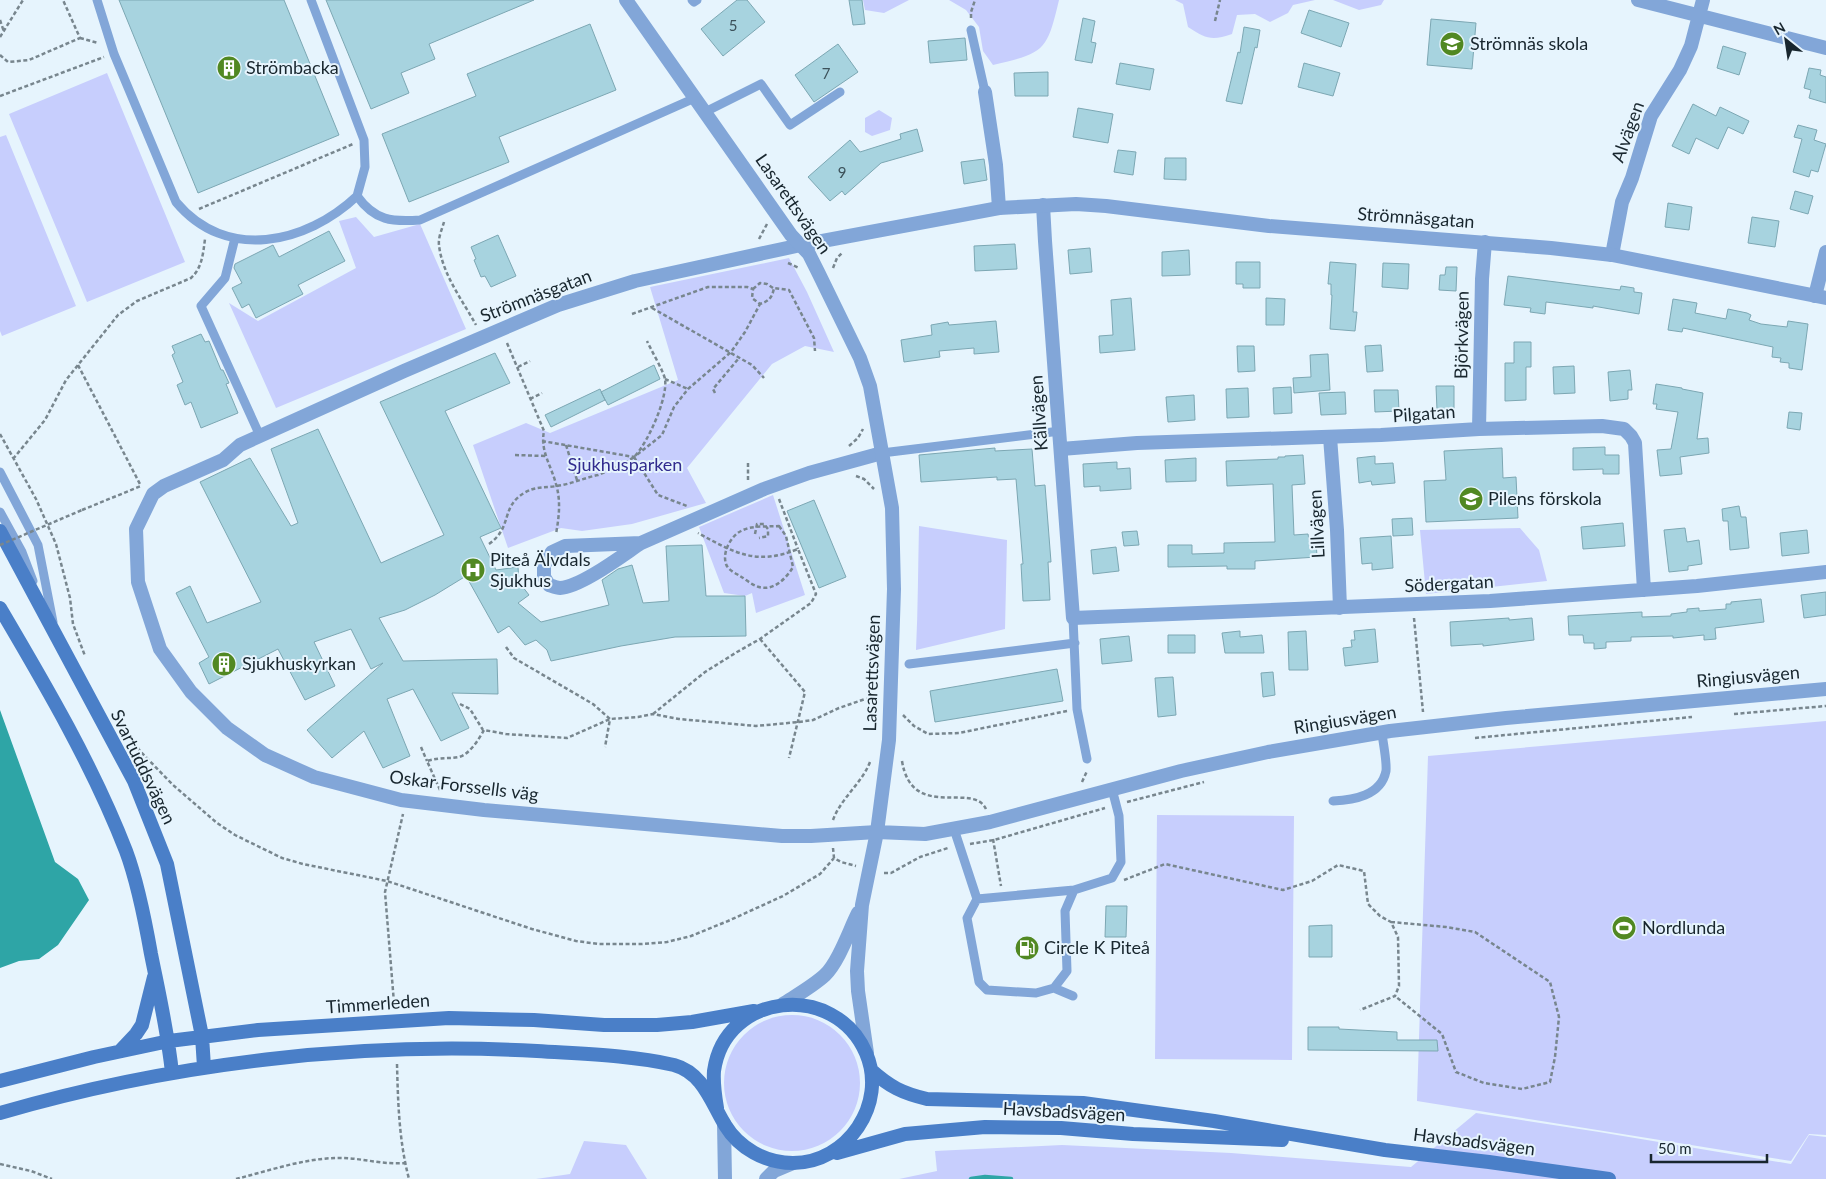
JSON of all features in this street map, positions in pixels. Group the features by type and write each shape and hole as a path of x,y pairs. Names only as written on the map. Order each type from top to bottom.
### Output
{"main road":[{"name":"Svartuddsvägen","path":"0,532 134,781 167,864 202,1036 204,1067"},
{"path":"0,608 44,683 99,788 126,852 144,918 155,971 169,1041 172,1074"},
{"path":"120,1051 142,1025 155,971"},
{"path":"0,1113 49,1099 204,1067 370,1050 447,1048 572,1053 639,1059 684,1068 694,1075 706,1090 724,1123 734,1137 746,1148 760,1156 776,1161 793,1163 809,1161 824,1156 840,1148 853,1136 863,1121 869,1105 872,1088 871,1070 867,1054 856,1035 841,1020 823,1010 802,1004 783,1004 762,1010 745,1020 731,1034 720,1050 714,1069 714,1089 717,1108"},
{"name":"Timmerleden","path":"0,1081 120,1051 169,1041 258,1030 449,1018 534,1020 604,1025 657,1025 692,1022 762,1010"},
{"name":"Havsbadsvägen","path":"871,1070 896,1089 926,1099 1083,1103 1177,1116 1384,1150 1489,1162 1609,1179"},
{"name":"Havsbadsvägen","path":"824,1156 905,1134 985,1127 1060,1128 1133,1134 1277,1140 1305,1137"}],"street":[{"name":"Lasarettsvägen","path":"626,0 791,235 809,254 862,365 874,400 892,508 892,656 889,740 877,832 864,893 857,971 867,1054"},
{"path":"1638,0 1826,48"},
{"name":"Alvägen","path":"1612,255 1622,202 1651,116 1680,70 1691,46 1703,0"},
{"path":"985,92 996,165 1000,208"},
{"name":"Strömnäsgatan","path":"136,529 153,494 164,486 223,460 240,445 558,304 618,286 801,245 1000,208 1043,204 1106,206 1270,226 1485,242 1612,255 1820,297"},
{"name":"Källvägen","path":"1043,204 1044,241 1073,618"},
{"name":"Björkvägen","path":"1479,429 1482,279 1485,242"},
{"path":"1820,297 1826,252"},
{"name":"Pilgatan","path":"1061,449 1137,443 1330,437 1479,429 1602,426 1624,429 1635,443 1644,590"},
{"name":"Lillvägen","path":"1330,437 1340,608"},
{"path":"641,543 565,546 552,552 544,565 544,577 549,585 560,588 576,583 641,543 707,513 800,476 882,453"},
{"name":"Oskar Forssells väg","path":"136,529 138,582 160,649 190,692 227,728 264,755 314,777 406,801 782,836 877,832"},
{"name":"Södergatan","path":"1073,618 1340,608 1644,590 1826,572"},
{"name":"Ringiusvägen","path":"877,832 925,834 990,822 1182,770 1268,752 1382,732 1600,709 1826,689"},
{"name":"Lasarettsvägen","path":"783,1004 825,974 831,967 858,911 864,893"},
{"path":"724,1123 725,1179"},
{"path":"766,1179 774,1171 793,1163"}],"lane":[{"path":"97,0 112,50 176,202 187,215 207,228 235,238 270,239 293,235 322,223 343,210 357,196 365,167 364,140 311,0"},
{"path":"692,0 694,2 697,0"},
{"path":"971,30 985,92"},
{"path":"705,112 761,84 790,125 840,92"},
{"path":"357,196 366,208 379,217 399,222 420,220 695,98"},
{"path":"235,238 225,278 201,306 260,436"},
{"path":"882,453 1060,431"},
{"path":"0,472 38,545 56,637"},
{"path":"0,512 22,552 56,637"},
{"path":"1073,618 1077,709 1088,759"},
{"path":"909,664 1074,643"},
{"path":"1333,801 1355,800 1378,788 1386,772 1382,732"},
{"path":"977,899 1074,890 1112,878 1122,862 1119,816 1112,789"},
{"path":"954,829 977,899 967,918 979,982 987,990 1036,993 1054,988 1067,971 1065,910 1074,890"},
{"path":"1054,988 1073,996"}],"path":[{"path":"63,0 80,38"},
{"path":"971,30 971,12 975,0"},
{"path":"1215,21 1220,0"},
{"path":"0,37 23,1"},
{"path":"0,20 4,32"},
{"path":"0,55 8,62 29,60 80,38 112,50"},
{"path":"0,96 112,50"},
{"path":"187,215 364,140"},
{"path":"448,207 439,244 442,260 482,337"},
{"path":"759,239 765,226 779,216"},
{"path":"13,459 45,420 66,380 118,315 128,307 183,283 196,273 201,261 207,228"},
{"path":"833,270 837,258 845,251"},
{"path":"785,263 797,266 804,272"},
{"path":"760,304 752,298 753,289 760,283 774,288 789,290 814,338 815,351"},
{"path":"632,314 708,287 747,287 753,289"},
{"path":"490,544 503,531 507,511 515,500 525,493 538,487 557,486 601,474 634,456 662,435 674,407 688,389 731,352 745,332 760,304 769,301 773,296 774,288"},
{"path":"652,308 752,365 764,378"},
{"path":"634,456 649,435 664,393 665,379 646,341"},
{"path":"507,343 544,431 542,441 545,456 557,486 560,509 556,537"},
{"path":"715,393 713,389 739,358"},
{"path":"518,367 530,361"},
{"path":"78,365 141,486"},
{"path":"665,379 688,389"},
{"path":"529,399 542,393"},
{"path":"846,448 858,438 864,424"},
{"path":"542,441 634,456 658,495 690,507"},
{"path":"566,445 577,480"},
{"path":"516,454 545,456"},
{"path":"748,462 748,488"},
{"path":"854,474 864,479 876,492"},
{"path":"0,545 134,489"},
{"path":"653,714 706,672 760,639 811,603 816,594 777,493"},
{"path":"759,538 768,536 768,529 766,527 764,524 757,524 756,527 740,531 732,538 727,548 725,561 732,571 758,587 770,587 782,582 793,567 786,536 779,526 766,527"},
{"path":"755,534 756,527"},
{"path":"697,532 727,548 749,556 773,557 798,549"},
{"path":"1412,604 1425,727"},
{"path":"760,639 805,692 789,758"},
{"path":"506,647 514,658 593,704 610,719"},
{"path":"460,704 470,709 484,730 506,734 567,738 610,719 653,714 679,719 756,726 813,720 865,699 890,699"},
{"path":"1731,714 1826,706"},
{"path":"900,719 900,712 914,726 928,734 959,733 1077,709"},
{"path":"1475,738 1692,717"},
{"path":"605,747 610,719"},
{"path":"427,761 438,758 461,757 476,743 484,730"},
{"path":"421,747 447,805"},
{"path":"901,756 905,778 919,792 930,796 977,800 985,806 994,840 1002,897"},
{"path":"870,761 867,769 833,820 832,850 834,858 841,862 891,873 920,857 959,846 994,840 1116,805 1210,781"},
{"path":"394,1004 385,892 406,801"},
{"path":"1112,878 1124,880 1165,864 1283,890 1312,881 1338,865 1364,871 1368,904 1380,916 1391,922 1446,927 1474,932 1550,982 1559,1017 1555,1057 1550,1082 1522,1089 1484,1083 1456,1072 1442,1034 1395,996"},
{"path":"1360,1010 1395,996 1399,986 1398,936 1391,922"},
{"path":"397,1063 398,1108 405,1163 409,1179"},
{"path":"236,1179 323,1159 338,1158 380,1164 405,1163"},
{"path":"0,1164 30,1170 52,1179"}],"green space":[{"path":"863,0 909,0 884,13 865,10"},
{"path":"949,0 1059,0 1051,30 1047,40 1041,47 1034,53 1024,57 993,65 983,51 979,27 966,10"},
{"path":"1175,0 1315,0 1293,5 1288,13 1270,22 1255,14 1237,15 1232,34 1219,38 1209,38 1188,27 1183,4"},
{"path":"1333,0 1384,0 1381,5 1359,10"},
{"path":"107,73 185,262 87,302 9,114"},
{"path":"879,110 892,118 890,130 872,136 865,132 865,118"},
{"path":"6,135 76,306 2,336 0,331 0,137"},
{"path":"356,217 374,237 420,224 466,329 276,408 229,303 258,321 356,268 339,221"},
{"name":"Sjukhusparken","path":"789,258 807,292 834,352 805,346 772,364 687,468 706,503 632,524 582,531 561,528 508,548 473,445 526,423 550,433 678,380 650,287"},
{"path":"773,495 805,595 756,613 752,593 745,596 724,593 699,527"},
{"path":"919,526 1007,540 1005,629 916,650"},
{"path":"1520,528 1539,550 1547,581 1426,594 1420,530"},
{"name":"Nordlunda","path":"1826,721 1826,1135 1809,1134 1791,1161 1417,1101 1428,756"},
{"path":"1157,815 1294,816 1292,1060 1155,1059"},
{"path":"792,1015 818,1021 840,1035 854,1057 860,1083 854,1109 840,1131 818,1145 792,1151 766,1145 744,1131 730,1109 724,1083 730,1057 744,1035 766,1021"},
{"path":"1476,1113 1791,1164 1809,1135 1826,1137 1826,1179 899,1179 937,1171 935,1151 1062,1145 1231,1153 1411,1167"},
{"path":"584,1141 626,1145 647,1179 536,1179 570,1174"}],"shaded area":[{"path":"0,710 55,862 78,879 89,900 58,945 39,959 19,961 0,968"}],"building":[{"name":"Strömbacka","path":"119,0 284,0 339,135 198,193"},
{"name":"Strömbacka","path":"326,0 534,0 429,44 435,59 401,73 409,93 371,109"},
{"path":"737,0 747,0 765,22 723,56 701,29"},
{"path":"849,0 862,0 865,24 853,25"},
{"path":"1309,10 1349,23 1341,47 1301,33"},
{"path":"1083,18 1095,21 1091,42 1096,43 1092,63 1075,60"},
{"name":"Strömnäs skola","path":"1431,19 1476,23 1472,69 1427,65"},
{"path":"590,24 616,90 499,137 509,162 409,202 382,134 476,96 467,74"},
{"path":"1244,27 1260,30 1242,104 1226,101 1238,52 1240,53"},
{"path":"965,38 967,60 930,63 928,41"},
{"path":"838,44 858,72 814,102 795,75"},
{"path":"1723,46 1746,53 1739,75 1717,68"},
{"path":"1120,63 1154,69 1150,90 1116,84"},
{"path":"1304,63 1340,73 1333,96 1298,87"},
{"path":"1809,68 1821,70 1820,75 1826,77 1826,103 1809,98 1811,90 1804,88"},
{"path":"1048,72 1048,96 1015,96 1014,73"},
{"path":"1693,104 1716,116 1720,107 1749,121 1743,134 1728,127 1718,149 1696,138 1689,154 1672,146"},
{"path":"1078,108 1113,114 1108,143 1073,137"},
{"path":"1798,125 1817,130 1814,140 1826,144 1818,172 1811,170 1809,177 1793,172 1802,139 1794,137"},
{"path":"917,129 923,151 881,163 845,195 842,191 830,201 808,177 850,140 860,152 901,139 900,134"},
{"path":"1118,150 1136,152 1133,175 1114,172"},
{"path":"1165,158 1186,158 1186,180 1164,179"},
{"path":"984,159 987,180 964,184 961,162"},
{"path":"1795,191 1813,196 1808,214 1790,209"},
{"path":"1668,203 1692,207 1689,230 1665,227"},
{"path":"1752,217 1779,221 1775,247 1748,243"},
{"path":"329,231 345,261 298,285 303,294 256,318 249,304 242,308 232,288 242,283 234,268 235,264 273,245 279,257"},
{"path":"498,235 516,276 491,287 485,276 481,277 471,247"},
{"path":"1015,244 1017,269 975,271 974,246"},
{"path":"1090,248 1092,272 1070,274 1068,250"},
{"path":"1189,250 1190,275 1162,276 1162,252"},
{"path":"1236,262 1260,262 1260,288 1243,288 1243,284 1236,284"},
{"path":"1330,262 1356,264 1353,312 1357,312 1355,331 1330,329 1332,295 1331,284 1328,284"},
{"path":"1383,263 1409,264 1408,289 1382,287"},
{"path":"1446,267 1457,267 1456,291 1439,290 1440,275 1445,275"},
{"path":"1508,276 1620,290 1621,286 1634,288 1634,292 1642,293 1639,314 1593,306 1593,308 1546,302 1545,314 1530,312 1531,308 1504,305"},
{"path":"1131,298 1135,350 1100,353 1099,336 1113,335 1111,300"},
{"path":"1266,298 1285,299 1284,325 1266,325"},
{"path":"1673,299 1697,303 1695,313 1726,319 1728,309 1747,313 1751,315 1749,320 1761,324 1787,327 1788,321 1808,324 1802,370 1789,368 1789,363 1780,362 1781,358 1772,357 1773,347 1683,328 1682,332 1668,330"},
{"path":"996,321 999,352 974,354 974,348 939,351 940,357 904,362 901,340 932,335 931,325 948,322 949,325"},
{"path":"201,334 205,342 209,341 221,370 223,370 229,383 226,384 238,413 201,428 191,402 185,405 177,385 183,382 172,355 175,353 172,346"},
{"path":"1514,342 1531,342 1531,367 1526,367 1526,400 1505,401 1505,363 1514,363"},
{"path":"1381,345 1383,371 1367,372 1365,346"},
{"path":"1237,346 1254,346 1255,371 1238,372"},
{"name":"Piteå Älvdals Sjukhus","path":"495,353 510,383 445,411 501,528 480,537 496,570 518,567 519,582 529,595 518,603 541,622 609,605 602,580 618,569 632,565 643,603 669,601 666,546 702,545 706,596 745,596 746,636 675,637 551,661 547,650 536,640 525,645 509,626 498,633 466,576 435,595 405,610 379,618 403,661 497,659 498,694 452,693 469,728 441,741 413,689 387,699 410,756 383,768 364,731 332,758 307,730 383,663 371,669 351,629 314,642 335,686 305,700 278,649 209,684 199,663 209,657 176,593 190,586 207,623 261,602 200,482 250,458 291,526 298,523 271,449 318,429 381,563 444,535 380,402"},
{"path":"1328,354 1330,390 1294,393 1293,378 1311,377 1310,355"},
{"path":"654,365 660,379 608,405 601,392"},
{"path":"1574,366 1575,393 1554,394 1553,367"},
{"path":"1630,370 1632,390 1628,390 1628,399 1610,401 1608,372"},
{"path":"1656,384 1703,393 1697,439 1708,438 1709,453 1680,457 1682,474 1660,476 1657,450 1671,449 1678,412 1656,409 1657,404 1653,404"},
{"path":"1436,386 1454,386 1454,409 1437,410"},
{"path":"1291,387 1292,413 1274,414 1273,388"},
{"path":"1248,388 1249,417 1227,418 1226,389"},
{"path":"600,389 605,400 551,427 545,415"},
{"path":"1374,390 1398,390 1399,411 1375,412"},
{"path":"1345,392 1346,414 1321,415 1319,393"},
{"path":"1194,395 1195,420 1168,422 1166,397"},
{"path":"1789,412 1802,413 1800,430 1787,428"},
{"path":"1605,447 1605,455 1619,455 1619,474 1603,474 1603,469 1573,470 1573,448"},
{"path":"995,448 995,451 1032,449 1035,486 1045,485 1051,562 1048,562 1050,600 1023,601 1021,564 1023,564 1016,479 997,480 997,477 921,482 919,455"},
{"name":"Pilens förskola","path":"1502,448 1503,478 1516,477 1518,518 1426,522 1424,481 1446,480 1444,451"},
{"path":"1303,455 1305,484 1292,485 1294,535 1308,534 1309,540 1316,540 1317,557 1255,561 1255,569 1227,569 1227,566 1168,567 1168,545 1192,545 1192,554 1224,553 1224,543 1275,542 1273,484 1227,486 1226,461 1278,459 1278,457"},
{"path":"1375,456 1375,464 1393,463 1395,483 1372,485 1371,481 1359,483 1357,458"},
{"path":"1196,458 1196,481 1166,482 1165,460"},
{"path":"1117,462 1117,469 1130,468 1131,489 1100,491 1100,486 1084,487 1083,464"},
{"path":"814,500 846,577 819,588 787,511"},
{"path":"1739,506 1741,517 1746,517 1749,548 1730,550 1728,521 1723,521 1722,509"},
{"path":"1412,518 1413,535 1393,536 1392,519"},
{"path":"1623,523 1625,546 1583,549 1581,527"},
{"path":"1685,528 1687,542 1699,540 1702,564 1688,566 1688,570 1669,572 1664,530"},
{"path":"1807,530 1809,553 1782,556 1780,533"},
{"path":"1137,531 1139,545 1124,546 1122,532"},
{"path":"1391,536 1393,568 1372,570 1372,563 1362,564 1360,538"},
{"path":"1116,547 1119,571 1093,574 1091,550"},
{"path":"1826,592 1826,615 1804,618 1801,595"},
{"path":"1761,599 1764,622 1715,628 1716,639 1704,640 1704,635 1673,638 1673,636 1631,637 1631,641 1606,642 1606,648 1594,649 1594,643 1584,643 1583,635 1569,635 1568,616 1642,612 1642,617 1671,616 1671,614 1687,612 1687,609 1699,608 1699,611 1726,609 1726,604 1731,604 1731,602"},
{"path":"1509,618 1509,620 1532,618 1534,640 1483,646 1483,644 1451,646 1450,622"},
{"path":"1375,629 1378,662 1345,666 1343,648 1352,647 1351,640 1355,640 1354,631"},
{"path":"1240,631 1240,637 1262,635 1264,653 1225,653 1222,633"},
{"path":"1306,631 1308,670 1289,670 1288,632"},
{"path":"1168,635 1195,635 1195,653 1168,653"},
{"path":"1129,636 1132,661 1102,664 1100,639"},
{"path":"1057,669 1063,701 935,722 930,691"},
{"path":"1273,672 1275,695 1263,697 1261,673"},
{"path":"1173,677 1176,715 1158,717 1155,678"},
{"path":"1106,906 1127,906 1126,937 1105,937"},
{"path":"1332,925 1332,957 1309,957 1309,926"},
{"path":"1308,1027 1339,1027 1339,1029 1397,1032 1397,1040 1437,1040 1438,1051 1308,1050"}],"waterway":[{"path":"971,1179 985,1177 1011,1179"}],"place":[{"name":"Strömnäs skola","path":"1452,44"},
{"name":"Strömbacka","path":"229,68"},
{"name":"Pilens förskola","path":"1471,499"},
{"name":"Piteå Älvdals Sjukhus","path":"473,570"},
{"name":"Sjukhuskyrkan","path":"224,664"},
{"name":"Nordlunda","path":"1624,928"},
{"name":"Circle K Piteå","path":"1027,948"}]}
